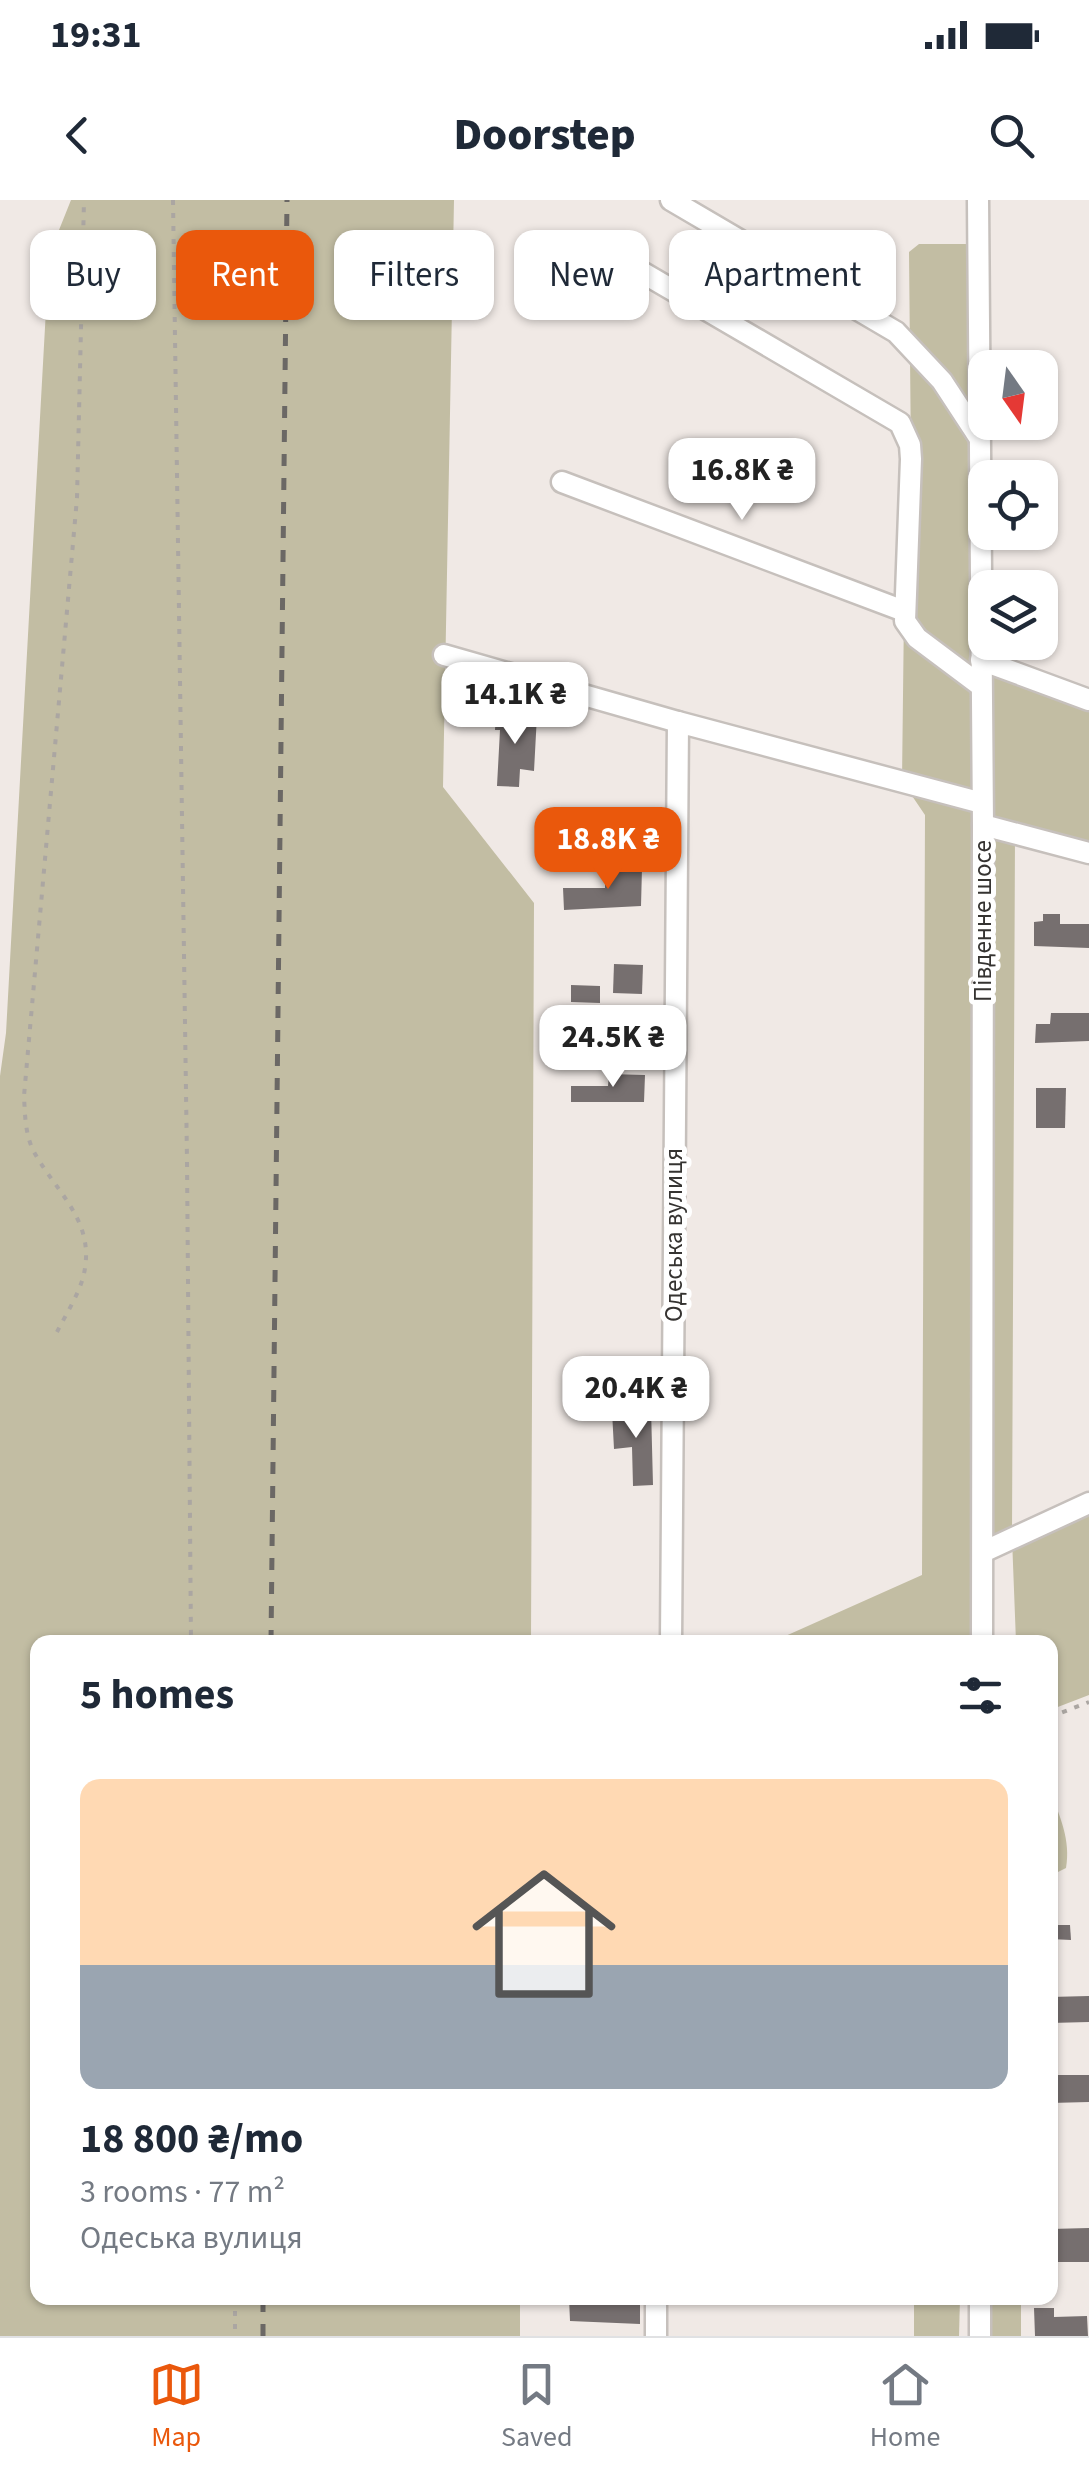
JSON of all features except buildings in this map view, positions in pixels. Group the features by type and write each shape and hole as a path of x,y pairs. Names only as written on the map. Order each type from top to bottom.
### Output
{"street":[{"path":"670,200 896,332 942,381 968,421"},
{"name":"Південне шосе","path":"978,200 979,350"},
{"path":"649,275 900,423 911,459 904,611 909,629 981,686"},
{"name":"Південне шосе","path":"979,440 980,570"},
{"path":"562,482 904,611"},
{"path":"444,655 982,803"},
{"path":"981,660 1089,700"},
{"name":"Південне шосе","path":"981,660 982,1635"},
{"name":"Одеська вулиця","path":"671,1635 678,722"},
{"path":"983,826 1089,853"},
{"path":"983,1552 1089,1503"},
{"path":"656,2305 656,2336"},
{"path":"980,2305 980,2336"}],"path":[{"path":"56,1332 80,1287 87,1247 83,1225 32,1148 25,1124 24,1096 77,498 84,200"},
{"path":"173,200 191,1635"},
{"path":"1058,1714 1089,1702"},
{"path":"235,2305 235,2336"}],"shaded area":[{"path":"71,200 454,200 453,230 334,230 334,320 452,320 443,787 534,903 531,1635 30,1635 30,2305 520,2305 520,2336 0,2336 0,1076 6,1033 45,320 156,320 156,230 59,230"},
{"path":"919,244 978,244 979,350 968,350 968,440 979,440 980,460 968,460 968,550 980,550 980,570 968,570 968,660 981,660 1089,700 1089,853 1015,835 1012,1536 1089,1503 1089,1695 1058,1707 1058,1635 1016,1635 1012,1538 983,1552 982,1635 788,1635 922,1575 925,815 902,781 911,459 909,252"},
{"path":"1058,1813 1067,1848 1066,1868 1058,1872"},
{"path":"914,2305 960,2305 959,2336 914,2336"},
{"path":"989,2305 1021,2305 1021,2336 988,2336"}],"railway":[{"path":"271,1635 287,200"},
{"path":"263,2305 263,2336"}]}
